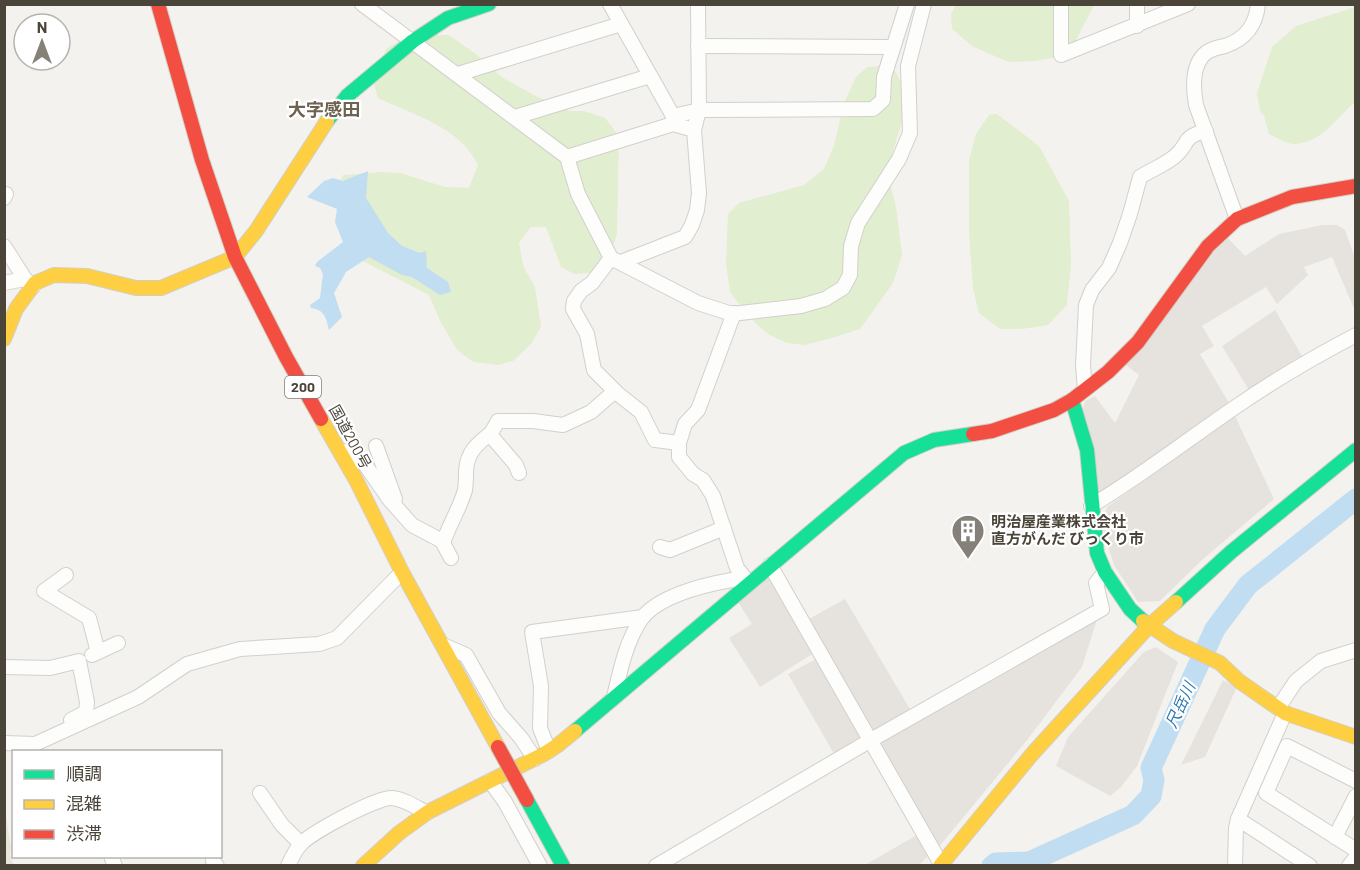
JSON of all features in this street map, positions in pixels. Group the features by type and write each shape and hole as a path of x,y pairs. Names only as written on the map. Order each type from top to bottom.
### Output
{"main road":[{"name":"国道200号","path":"158,4 202,160 235,257 286,357 338,448 402,572 563,866"},
{"path":"4,339 29,283 35,284 54,275 87,276 136,288 161,288 235,257 256,231 325,124 347,96 413,41 448,18 489,4"},
{"path":"363,866 427,813 549,751 614,698 747,580 770,565 904,453 934,440 992,431 1027,420 1054,410 1072,400 1108,372 1138,342 1208,246 1237,219 1292,197 1356,186"},
{"path":"1072,400 1087,450 1091,506 1098,553 1106,573 1130,609 1149,626 1173,642 1220,663 1239,681 1282,710 1356,737"},
{"path":"940,865 1033,753 1149,626 1231,552 1356,450"}],"street":[{"path":"362,4 567,157 578,194 616,260 698,303 734,313 801,306 825,299 843,288 850,275 851,246 858,223 899,159 910,134 908,66 924,4"},
{"path":"610,4 673,120 694,130"},
{"path":"679,443 655,440 640,412 594,370 587,334 573,309 574,301 581,291 592,284 616,260 684,237 692,225 699,193 694,130 699,110 698,4"},
{"path":"567,157 699,110 873,109 883,100 884,77 907,4"},
{"path":"1061,4 1061,55 1188,4"},
{"path":"1137,4 1137,26"},
{"path":"1237,219 1196,105 1193,88 1200,60 1208,51 1236,42 1248,32 1256,18 1258,4"},
{"path":"458,74 621,24"},
{"path":"698,46 893,46"},
{"path":"515,117 650,75"},
{"path":"1085,390 1083,366 1086,305 1092,290 1108,268 1120,243 1140,177 1176,156 1193,134 1206,131"},
{"path":"4,246 29,283"},
{"path":"4,284 29,283"},
{"path":"614,698 624,657 643,617 659,603 678,595 747,580 737,568 713,496 703,480 693,474 679,457 679,443 686,424 698,410 734,313"},
{"path":"1091,506 1124,486 1235,407 1301,364 1356,335"},
{"path":"451,558 444,542 449,523 465,489 467,458 474,446 491,433 498,421 532,421 563,425 591,412 615,391"},
{"path":"491,433 516,465 519,473"},
{"path":"376,446 399,510"},
{"path":"338,448 364,464 412,525 444,542"},
{"path":"660,547 670,550 724,528"},
{"path":"770,565 940,865"},
{"path":"4,743 37,748 138,697 187,664 240,649 319,644 337,638 402,572"},
{"path":"656,866 871,740 1102,609 1096,583 1106,573"},
{"path":"66,575 44,591 89,618 99,652"},
{"path":"549,751 540,728 541,686 532,632 643,617"},
{"path":"4,667 50,668 80,661 118,643"},
{"path":"442,644 466,655 499,713 521,738 535,759"},
{"path":"1235,866 1238,819 1296,681 1321,661 1356,650"},
{"path":"37,748 45,736 86,712 87,702 80,661"},
{"path":"1356,781 1287,746 1266,793 1356,850"},
{"path":"490,781 505,802 540,866"},
{"path":"260,794 282,825 301,844"},
{"path":"1335,837 1356,796"},
{"path":"288,866 301,844 313,834 376,800 392,798 427,813"},
{"path":"1238,819 1310,866"},
{"path":"1349,866 1356,857"}],"shaded area":[{"path":"1322,225 1337,225 1345,230 1355,258 1355,311 1332,257 1304,267 1308,275 1277,304 1266,287 1202,326 1214,346 1200,354 1229,403 1120,482 1097,496 1083,409 1085,401 1095,396 1115,423 1139,375 1126,365 1207,258 1228,238 1245,256 1279,234"},
{"path":"1275,310 1302,356 1249,390 1222,346"},
{"path":"1235,416 1274,499 1203,559 1160,601 1138,602 1114,565 1102,527 1107,507"},
{"path":"770,575 814,653 760,687 729,638 752,624 738,602"},
{"path":"845,599 911,711 872,733 807,620"},
{"path":"1098,616 1082,667 1028,739 938,848 878,745 879,740"},
{"path":"1156,647 1178,662 1137,766 1121,787 1110,796 1056,766 1068,737 1144,652"},
{"path":"818,658 865,740 836,757 788,674"},
{"path":"1223,680 1237,687 1205,757 1181,765"},
{"path":"5,810 11,847 10,856 14,865 5,865"},
{"path":"919,834 929,855 919,865 863,866"}],"green space":[{"path":"956,5 1094,5 1075,42 1057,57 1008,62 972,46 952,29 951,14"},
{"path":"1355,7 1355,102 1321,134 1304,143 1288,143 1269,134 1264,116 1260,111 1257,93 1272,47 1296,26"},
{"path":"428,35 449,35 503,78 570,111 584,111 605,118 619,136 617,234 611,253 591,273 574,274 561,267 546,227 531,227 519,243 524,268 535,287 541,326 532,343 513,361 498,365 473,362 457,350 440,321 429,295 355,257 339,227 336,193 343,175 400,173 445,187 469,188 478,165 460,141 435,124 378,98 374,84 377,68 387,48 401,40"},
{"path":"880,66 895,71 905,89 904,115 888,176 896,207 902,255 893,283 860,329 804,345 787,343 768,334 748,316 730,292 726,264 728,214 739,203 804,185 824,169 834,146 844,103 856,77 867,67"},
{"path":"997,114 1039,146 1069,201 1071,263 1067,305 1048,325 1022,329 1000,329 979,313 973,289 969,233 969,160 976,134 989,115"}],"water":[{"path":"368,171 366,198 388,233 402,246 420,253 426,251 427,268 448,282 451,292 440,295 412,277 402,275 369,257 346,272 334,293 342,317 329,330 324,315 311,308 310,305 320,298 323,274 320,268 315,266 343,242 335,222 337,209 307,197 324,181 333,178 343,181"}],"waterway":[{"name":"尺岳川","path":"992,866 996,863 1029,862 1133,815 1151,796 1154,780 1151,768 1215,629 1248,585 1356,499"}],"traffic: fast":[{"path":"327,121 347,96 413,41 448,18 489,4"},
{"path":"1072,400 1087,450 1097,553 1105,572 1130,609 1143,621"},
{"path":"575,731 904,453 934,440 973,434"},
{"path":"1176,602 1231,552 1356,450"},
{"path":"527,800 563,866"}],"traffic: slow":[{"path":"4,339 16,309 35,283 54,275 87,276 136,288 161,288 235,257 256,231 327,121"},
{"path":"321,419 356,480 402,572 498,747"},
{"path":"940,866 1033,753 1149,626 1176,602"},
{"path":"1143,621 1173,641 1220,663 1239,681 1285,713 1356,737"},
{"path":"363,866 399,833 428,812 544,754 575,731"}],"traffic: jam":[{"path":"158,4 202,160 235,257 286,357 321,419"},
{"path":"973,434 992,431 1054,410 1072,400 1108,372 1138,342 1208,246 1237,219 1292,197 1356,186"},
{"path":"498,747 527,800"}],"place":[{"name":"明治屋産業株式会社 直方がんだ びっくり市","path":"968,560"}],"district":[{"name":"大字感田","path":"324,110"}]}
